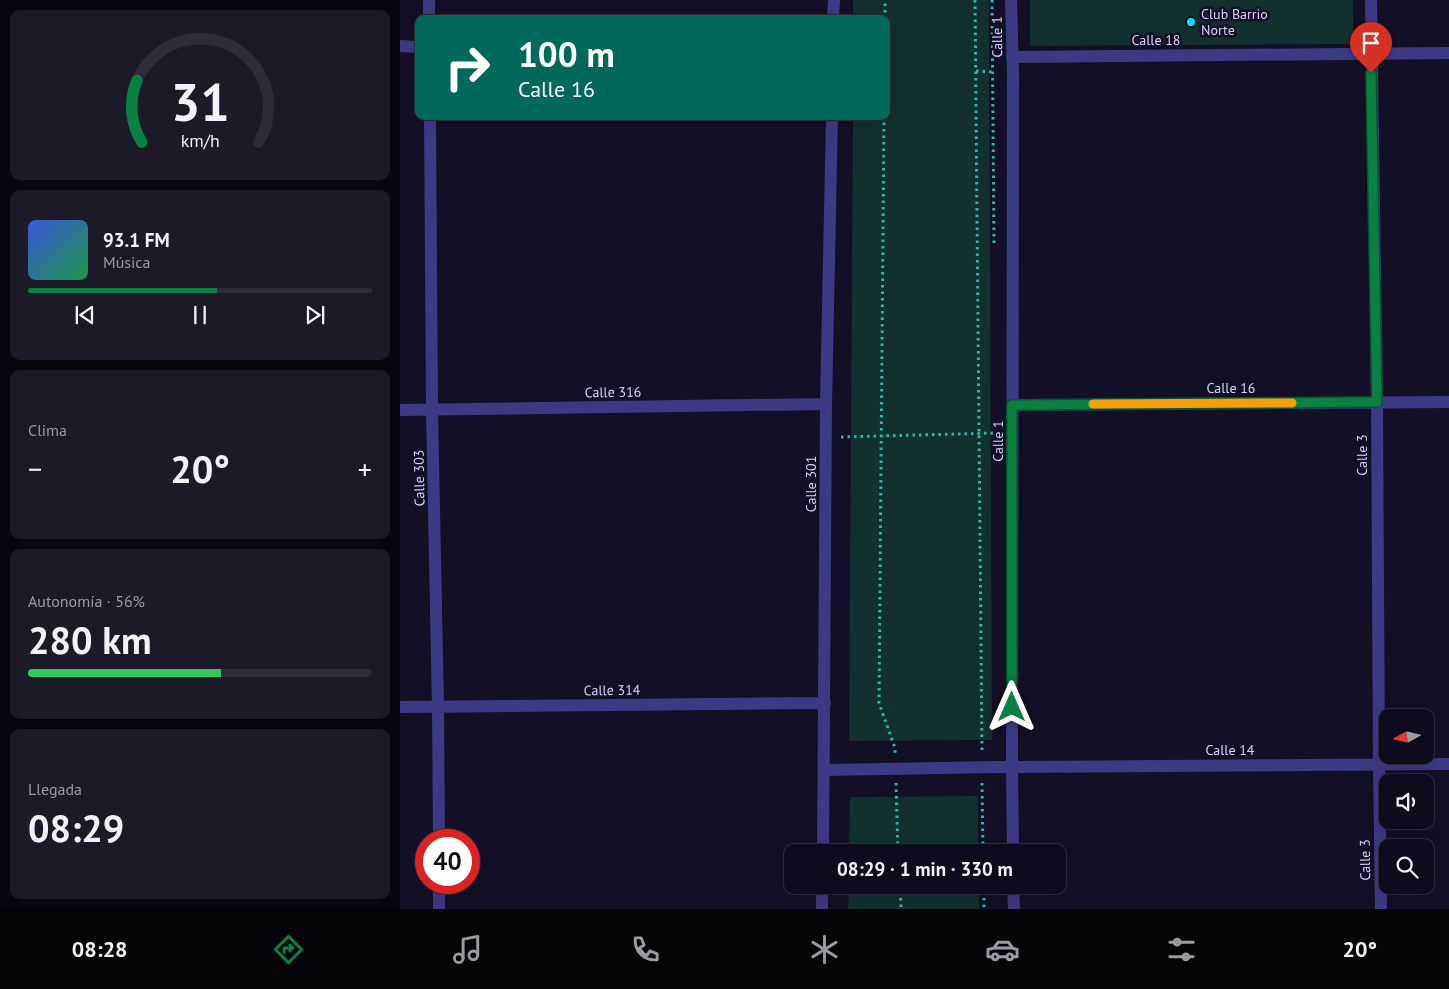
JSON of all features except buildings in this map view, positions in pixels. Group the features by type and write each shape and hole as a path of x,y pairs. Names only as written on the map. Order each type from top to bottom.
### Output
{"street":[{"path":"429,0 429,15"},
{"path":"833,15 834,0"},
{"name":"Calle 1","path":"1011,0 1013,72 1013,844"},
{"name":"Calle 3","path":"1371,0 1377,402 1381,909"},
{"path":"400,46 415,47"},
{"name":"Calle 18","path":"1012,57 1449,53"},
{"name":"Calle 303","path":"430,120 432,410 439,829"},
{"name":"Calle 301","path":"823,844 826,404 832,120"},
{"name":"Calle 16","path":"1012,405 1449,402"},
{"name":"Calle 316","path":"400,410 826,404"},
{"name":"Calle 314","path":"400,707 825,703"},
{"name":"Calle 14","path":"1012,766 1449,764"},
{"path":"824,770 1012,766"},
{"path":"439,894 439,909"},
{"path":"822,894 822,909"},
{"path":"1013,894 1014,909"}],"path":[{"path":"885,0 885,15"},
{"path":"975,0 983,844"},
{"path":"976,71 1013,72"},
{"path":"884,120 879,703 895,748 898,844"},
{"path":"826,438 1013,432"},
{"path":"900,894 901,909"},
{"path":"984,894 984,909"}],"green space":[{"path":"853,0 989,0 992,740 849,741 853,120 890,120 890,15 853,15"},
{"name":"Club Barrio Norte","path":"1030,0 1353,0 1353,44 1030,46"},
{"path":"978,796 978,844 849,844 850,797"},
{"path":"849,894 978,894 979,909 848,909"}],"slow traffic":[{"path":"1093,404 1292,403"}],"place":[{"name":"Club Barrio Norte","path":"1191,22"}],"route":[{"path":"1012,707 1012,405 1377,402 1371,73"}]}
